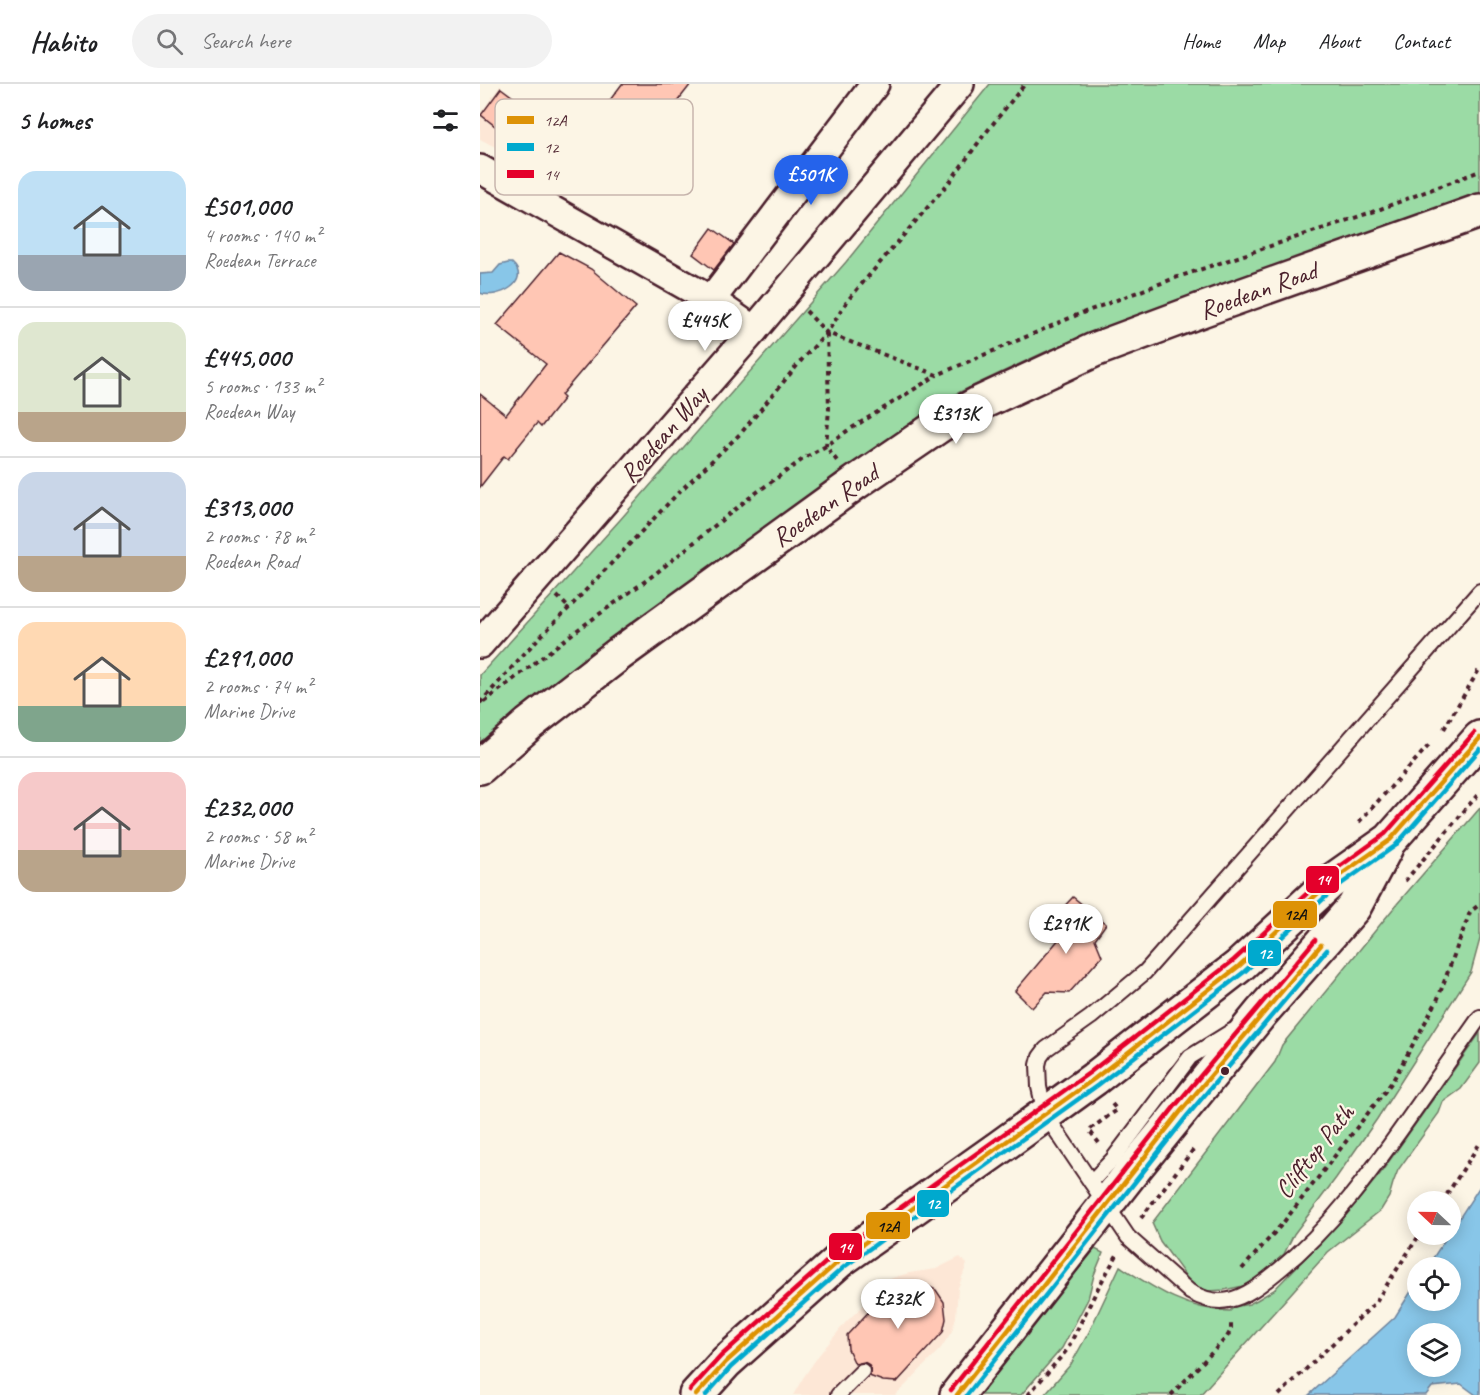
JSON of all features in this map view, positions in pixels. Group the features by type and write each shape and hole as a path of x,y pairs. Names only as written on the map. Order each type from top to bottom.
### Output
{"main road":[{"name":"Roedean Road","path":"480,767 529,724 619,654 855,483 940,425 978,404 1094,350 1480,211"},
{"path":"696,1395 726,1362 839,1261 1094,1079 1239,966 1329,884 1390,840 1480,738"},
{"path":"957,1395 1099,1193 1354,907 1390,840"}],"street":[{"path":"711,300 876,84"},
{"name":"Roedean Way","path":"480,644 754,330 960,84"},
{"path":"480,169 495,178"},
{"path":"526,195 711,300 754,330"}],"lane":[{"path":"1480,591 1144,972 1092,1017 1046,1049 1038,1065 1039,1087 1045,1114 1128,1237 1190,1292 1202,1298 1227,1301 1244,1295 1266,1280 1318,1233 1375,1167 1480,1017"},
{"path":"838,1395 862,1371"}],"path":[{"path":"480,704 532,645 678,493 741,433 826,333 848,300 951,180 1025,84"},
{"path":"480,704 655,574 749,498 806,457 938,375 1077,315 1175,278 1375,211 1480,171"},
{"path":"788,290 826,333 938,375"},
{"path":"826,333 830,409 826,446 855,483"},
{"path":"1402,884 1480,792"},
{"name":"Clifftop Path","path":"1221,1300 1224,1290 1283,1223 1392,1082 1437,1001 1470,912 1480,904"},
{"path":"1449,1191 1480,1143"},
{"path":"1028,1395 1067,1350 1098,1288 1128,1237 1193,1150"},
{"path":"1279,1395 1375,1303 1413,1245"},
{"path":"1171,1395 1229,1334 1232,1325 1230,1311 1222,1311 1221,1300"}],"shaded area":[{"path":"500,86 517,99 495,99 495,147 480,139 480,114"},
{"path":"960,1257 967,1264 958,1288 956,1317 952,1331 941,1348 895,1395 793,1395 819,1355 846,1322 892,1278 936,1269"}],"green space":[{"path":"990,84 1480,84 1480,196 1045,352 943,400 761,531 613,641 486,742 480,743 480,675 619,521 846,262"},
{"path":"1480,808 1480,939 1471,972 1377,1119 1294,1234 1284,1254 1248,1285 1224,1290 1199,1289 1190,1282 1160,1241 1152,1223 1275,1062 1282,1045 1397,904"},
{"path":"1480,1033 1480,1063 1461,1089 1443,1102 1439,1113 1398,1170 1389,1197 1381,1210 1328,1252 1200,1395 1044,1395 1071,1364 1120,1266 1172,1297 1215,1310 1230,1311 1234,1307 1249,1304 1274,1290 1341,1221 1380,1174"},
{"path":"1095,1249 1103,1253 1088,1299 1062,1348 1021,1395 975,1395"}],"water":[{"path":"512,263 517,270 516,283 503,292 480,293 480,274 493,273 500,265"},
{"path":"1480,1186 1480,1395 1476,1395 1461,1384 1432,1387 1426,1395 1309,1395 1395,1317 1407,1298 1407,1311 1461,1311 1461,1257 1434,1257 1441,1245 1461,1245 1461,1215"}],"building":[{"path":"622,84 691,84 679,99 611,99"},
{"path":"501,88 516,99 495,99 495,126 481,115"},
{"path":"712,228 734,244 714,270 693,254"},
{"path":"559,252 591,269 636,307 561,395 564,398 541,427 537,423 508,459 504,456 480,487 480,394 506,415 546,364 497,325"},
{"path":"1073,897 1106,924 1095,939 1102,956 1069,993 1047,992 1032,1008 1015,991 1066,931 1055,916"},
{"path":"905,1281 921,1283 936,1290 944,1302 946,1319 943,1332 897,1382 883,1381 869,1376 871,1369 868,1364 864,1362 855,1364 848,1349 847,1335 895,1284"}],"transit line":[{"name":"14","path":"690,1390 721,1356 834,1255 1089,1073 1234,960 1325,877 1385,834 1474,733"},
{"name":"12A","path":"696,1395 726,1362 839,1261 1094,1079 1239,966 1329,883 1390,840 1480,738"},
{"name":"12","path":"706,1395 731,1367 844,1267 1098,1085 1244,972 1334,889 1395,846 1480,749"},
{"name":"14","path":"951,1390 1175,1106 1315,940"},
{"name":"12A","path":"957,1395 1181,1111 1321,945"},
{"name":"12","path":"967,1395 1187,1116 1327,950"}]}
